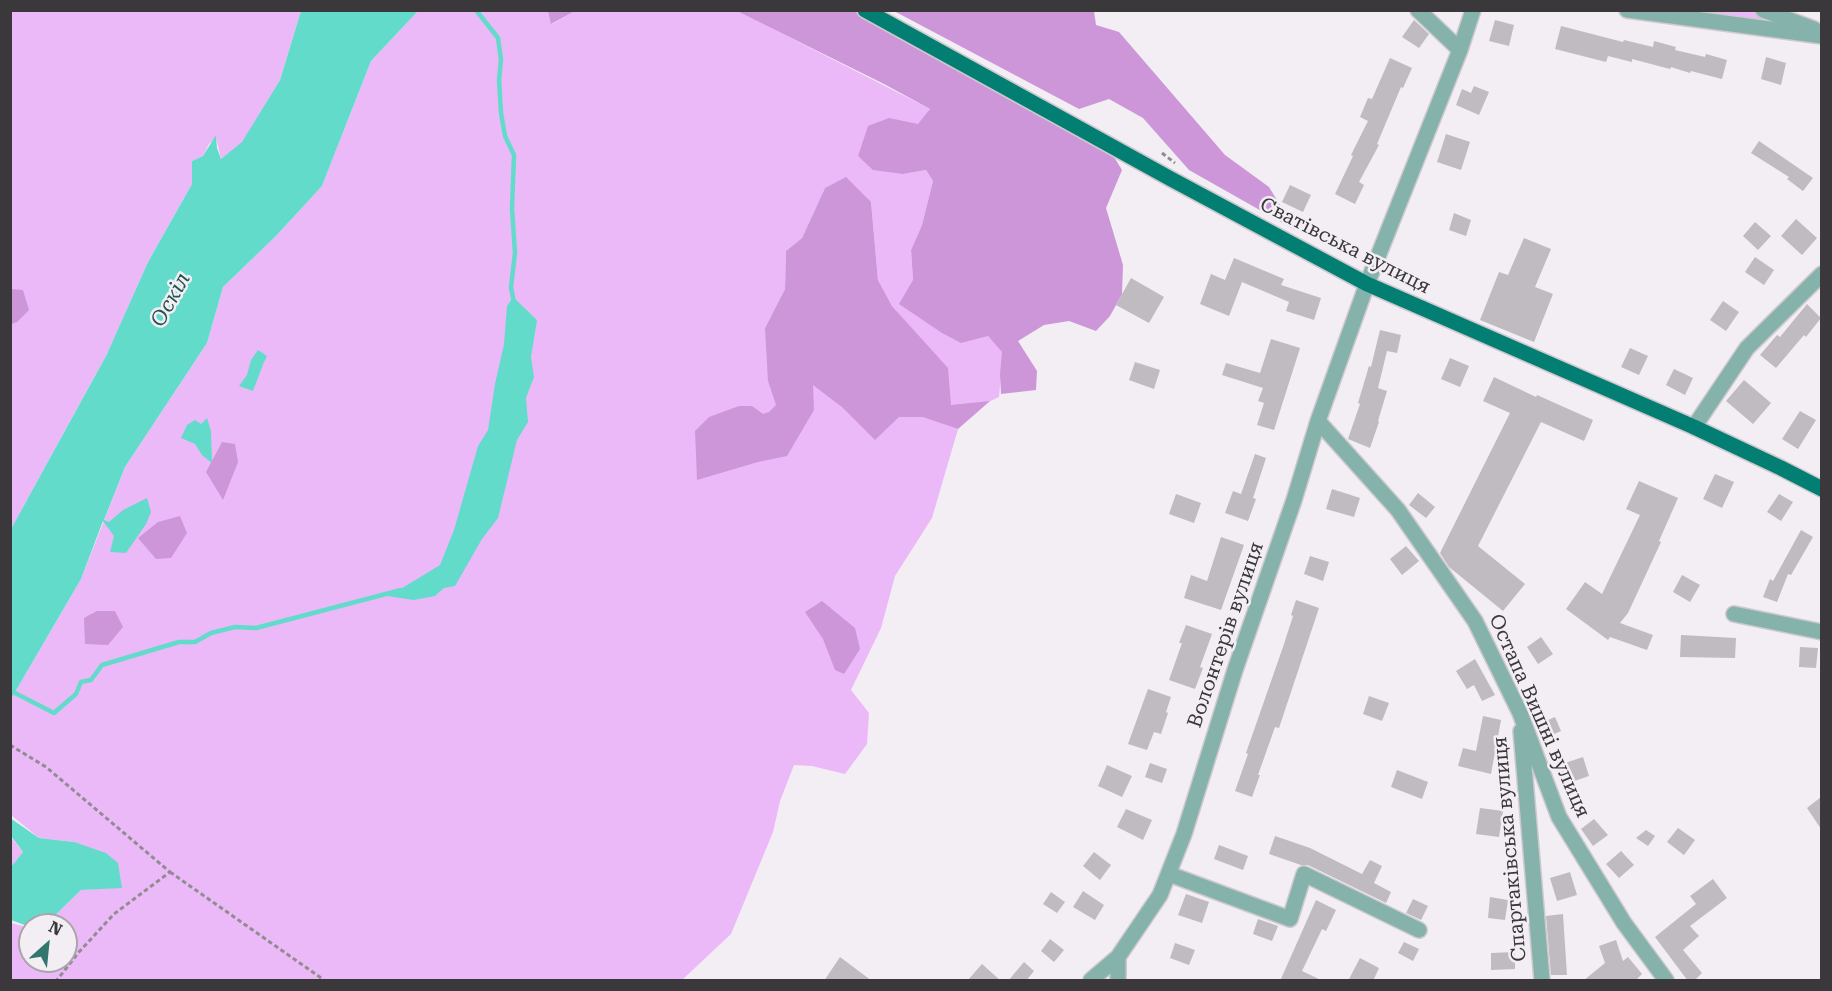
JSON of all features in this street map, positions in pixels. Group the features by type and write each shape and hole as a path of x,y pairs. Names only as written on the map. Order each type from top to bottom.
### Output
{"main road":[{"name":"Сватівська вулиця","path":"865,10 1367,284 1694,428 1821,489"}],"street":[{"path":"1418,10 1460,50"},
{"name":"Волонтерів вулиця","path":"1091,981 1118,957 1160,895 1169,874 1184,834 1235,670 1294,500 1318,421 1367,284 1460,50 1473,10"},
{"path":"1627,10 1821,34"},
{"path":"1763,10 1821,34"},
{"path":"1694,428 1747,348 1821,274"},
{"name":"Остапа Вишні вулиця","path":"1318,421 1398,510 1474,621 1520,714 1559,817 1624,922 1666,981"},
{"path":"1734,614 1821,632"},
{"name":"Спартаківська вулиця","path":"1520,714 1542,981"},
{"path":"1169,874 1290,919 1304,874 1419,930"},
{"path":"1118,957 1118,981"}],"path":[{"path":"1162,153 1180,166"},
{"path":"10,745 46,767 170,872 324,981"},
{"path":"57,981 79,952 114,914 170,872"}],"shaded area":[{"path":"548,10 575,11 551,24"},
{"path":"11,11 301,11 280,80 242,143 221,159 216,137 209,144 203,156 192,161 192,184 148,262 109,350 11,529"},
{"path":"418,11 548,11 552,24 575,11 738,11 930,109 903,174 926,170 933,181 922,225 911,250 913,280 988,336 1003,352 999,397 976,408 953,410 920,338 892,306 878,280 871,202 825,188 802,238 786,251 785,289 765,328 813,384 843,408 899,417 922,417 958,429 932,518 895,576 881,628 851,690 869,713 867,744 845,774 812,766 794,765 780,801 773,832 731,934 682,980 11,980 11,923 18,925 18,973 78,973 78,913 57,913 81,890 122,887 74,842 39,838 11,815 11,699 81,579 125,467 207,343 223,287 276,236 322,186 371,61"},
{"path":"737,11 854,11 1109,149 1122,170 1106,208 1123,265 1122,294 1110,316 1096,331 1069,321 1044,325 1018,341 1037,371 1036,390 1001,394 1002,352 988,336 961,343 899,304 913,280 911,250 922,225 933,181 926,170 903,174 873,170 858,156 868,126 889,118 918,124 930,109"},
{"path":"894,11 1094,11 1096,25 1119,32 1225,155 1269,187 1295,230 1189,170 1143,118 1109,99 1079,109"},
{"path":"1627,11 1763,11 1821,32"},
{"path":"846,177 871,202 878,280 892,306 948,368 951,405 990,401 958,429 922,417 899,417 875,440 843,408 813,385 814,410 787,456 697,480 695,431 709,417 739,406 752,406 763,414 776,405 768,381 765,328 785,289 786,251 802,238 825,188"},
{"path":"11,289 23,290 29,310 17,322 11,324"},
{"path":"222,442 235,444 238,462 223,500 206,472"},
{"path":"180,516 187,533 171,558 156,559 138,538 158,522"},
{"path":"822,601 855,628 860,649 844,674 835,670 823,639 805,612"},
{"path":"97,611 115,611 123,627 108,645 85,644 84,618"},
{"path":"10,836 23,852 11,867 10,867"}],"water":[{"name":"Оскіл","path":"301,11 418,11 371,61 322,186 276,236 223,287 207,343 125,467 104,520 109,522 123,510 147,498 151,512 146,524 126,553 110,552 114,536 103,521 81,579 11,699 11,529 107,354 148,262 192,184 192,161 203,156 216,135 221,159 242,142 280,80"},
{"path":"513,297 537,320 531,357 534,377 526,398 528,422 517,440 498,518 482,539 455,586 444,588 435,596 414,600 380,595 399,590 440,565 454,530 478,446 488,430 504,344 507,306"},
{"path":"258,350 267,356 253,391 239,386 247,375 251,360"},
{"path":"207,418 211,431 212,463 202,455 195,444 181,438 187,425 195,420 201,424"},
{"path":"10,818 39,838 74,842 106,853 118,863 122,888 81,890 57,913 18,913 18,923 11,920 11,867 23,852 11,836"}],"building":[{"path":"1414,20 1429,34 1419,48 1402,37"},
{"path":"1495,20 1514,25 1509,46 1489,41"},
{"path":"1561,26 1623,42 1624,40 1653,47 1654,41 1676,47 1675,50 1705,57 1706,54 1727,60 1722,79 1632,59 1632,62 1608,56 1606,62 1555,49"},
{"path":"1766,57 1786,63 1781,85 1761,79"},
{"path":"1390,58 1412,68 1403,88 1401,87 1377,144 1379,145 1359,182 1364,185 1355,204 1335,194 1368,121 1360,117 1368,98 1372,99"},
{"path":"1474,86 1489,92 1479,115 1456,105 1462,89 1471,93"},
{"path":"1446,134 1470,142 1461,170 1437,162"},
{"path":"1759,141 1813,178 1803,191 1787,179 1789,177 1751,153"},
{"path":"1290,185 1311,195 1303,212 1282,202"},
{"path":"1454,213 1471,220 1466,236 1449,230"},
{"path":"1796,219 1817,238 1802,255 1781,236"},
{"path":"1755,222 1771,236 1758,250 1743,236"},
{"path":"1524,238 1551,249 1535,287 1553,294 1534,342 1480,320 1499,272 1508,275"},
{"path":"1755,257 1774,270 1764,285 1745,272"},
{"path":"1234,258 1284,279 1281,285 1321,298 1314,320 1286,311 1289,302 1242,282 1229,316 1200,304 1211,274 1225,280"},
{"path":"1131,278 1164,297 1149,323 1116,305"},
{"path":"1723,301 1739,312 1726,331 1710,320"},
{"path":"1807,304 1821,318 1776,368 1760,355 1777,335 1780,337"},
{"path":"1380,330 1401,335 1397,353 1387,351 1378,388 1387,391 1370,448 1348,439"},
{"path":"1271,339 1300,348 1274,430 1257,425 1264,403 1258,401 1263,388 1222,375 1226,363 1260,373"},
{"path":"1630,348 1648,356 1639,375 1621,367"},
{"path":"1450,358 1469,366 1460,387 1441,379"},
{"path":"1135,362 1160,370 1154,389 1129,380"},
{"path":"1674,369 1693,378 1685,395 1666,385"},
{"path":"1494,377 1593,420 1584,441 1541,422 1478,546 1525,584 1503,611 1449,567 1440,553 1510,413 1483,401"},
{"path":"1744,380 1771,403 1753,424 1726,401"},
{"path":"1800,411 1816,420 1798,449 1782,439"},
{"path":"1255,454 1266,458 1248,521 1225,513 1233,491 1241,494"},
{"path":"1715,474 1734,482 1722,508 1703,499"},
{"path":"1639,481 1678,498 1659,541 1661,542 1628,613 1620,623 1653,635 1647,650 1610,637 1608,640 1566,609 1585,582 1602,594 1640,515 1626,509"},
{"path":"1332,489 1360,498 1354,517 1326,509"},
{"path":"1418,493 1435,507 1426,518 1409,505"},
{"path":"1176,494 1201,503 1194,523 1169,514"},
{"path":"1779,494 1793,502 1781,521 1767,512"},
{"path":"1801,530 1813,537 1791,575 1788,574 1777,602 1763,597 1770,579 1773,581"},
{"path":"1221,537 1244,545 1221,610 1184,598 1191,575 1207,581"},
{"path":"1406,546 1419,561 1402,575 1390,559"},
{"path":"1310,556 1329,562 1323,581 1304,574"},
{"path":"1682,575 1700,585 1690,602 1673,592"},
{"path":"1296,600 1319,608 1279,728 1275,727 1252,797 1235,791 1293,616 1291,615"},
{"path":"1186,625 1212,634 1195,689 1169,680"},
{"path":"1681,635 1736,638 1735,658 1680,657"},
{"path":"1541,637 1553,654 1538,664 1527,647"},
{"path":"1800,647 1818,648 1816,668 1799,667"},
{"path":"1475,659 1495,695 1482,701 1474,685 1467,689 1456,671"},
{"path":"1148,689 1171,697 1161,734 1154,732 1147,750 1128,744"},
{"path":"1369,696 1389,703 1382,721 1363,714"},
{"path":"1483,716 1501,720 1491,774 1458,766 1463,748 1476,751"},
{"path":"1555,717 1561,731 1545,738 1539,724"},
{"path":"1583,757 1589,776 1563,785 1556,766"},
{"path":"1150,763 1167,769 1162,783 1145,777"},
{"path":"1107,765 1132,776 1122,797 1098,786"},
{"path":"1397,770 1428,782 1422,799 1391,787"},
{"path":"1821,797 1821,829 1807,808"},
{"path":"1480,808 1503,811 1499,837 1476,834"},
{"path":"1126,809 1152,820 1143,840 1117,827"},
{"path":"1594,819 1608,835 1593,846 1581,829"},
{"path":"1678,828 1695,840 1684,855 1667,842"},
{"path":"1646,830 1655,836 1648,846 1636,838"},
{"path":"1275,836 1310,848 1362,874 1370,860 1382,866 1374,883 1391,892 1386,903 1308,865 1301,865 1269,854"},
{"path":"1219,845 1248,856 1243,870 1214,859"},
{"path":"1621,851 1634,865 1619,878 1606,864"},
{"path":"1094,852 1111,865 1100,880 1083,866"},
{"path":"1570,872 1577,895 1557,901 1550,878"},
{"path":"1713,879 1727,898 1690,926 1699,936 1683,950 1702,973 1694,981 1688,981 1655,937 1696,904 1690,896"},
{"path":"1083,891 1104,905 1095,920 1073,907"},
{"path":"1051,892 1065,902 1057,913 1043,904"},
{"path":"1186,894 1209,902 1202,923 1178,915"},
{"path":"1490,897 1508,900 1505,920 1488,918"},
{"path":"1413,899 1428,906 1421,920 1406,913"},
{"path":"1316,900 1336,910 1326,931 1322,929 1302,971 1323,981 1280,981"},
{"path":"1563,914 1567,975 1551,975 1546,916"},
{"path":"1258,919 1278,926 1272,941 1253,934"},
{"path":"1050,939 1064,950 1054,962 1041,951"},
{"path":"1616,940 1623,961 1628,957 1642,974 1635,981 1583,981 1605,963 1599,946"},
{"path":"1404,942 1419,949 1413,961 1398,953"},
{"path":"1175,943 1195,950 1189,965 1170,958"},
{"path":"1515,952 1515,969 1491,970 1491,953"},
{"path":"840,957 872,981 824,981"},
{"path":"1360,958 1379,968 1373,981 1348,981"},
{"path":"1024,962 1034,971 1026,981 1008,981"},
{"path":"982,964 1001,981 967,981"}],"waterway":[{"path":"476,10 498,38 501,60 499,80 501,113 505,136 514,155 512,209 515,253 511,287 514,303"},
{"path":"15,693 54,713 76,694 81,682 91,680 102,665 179,642 195,642 211,633 235,627 256,628 401,590"}]}
